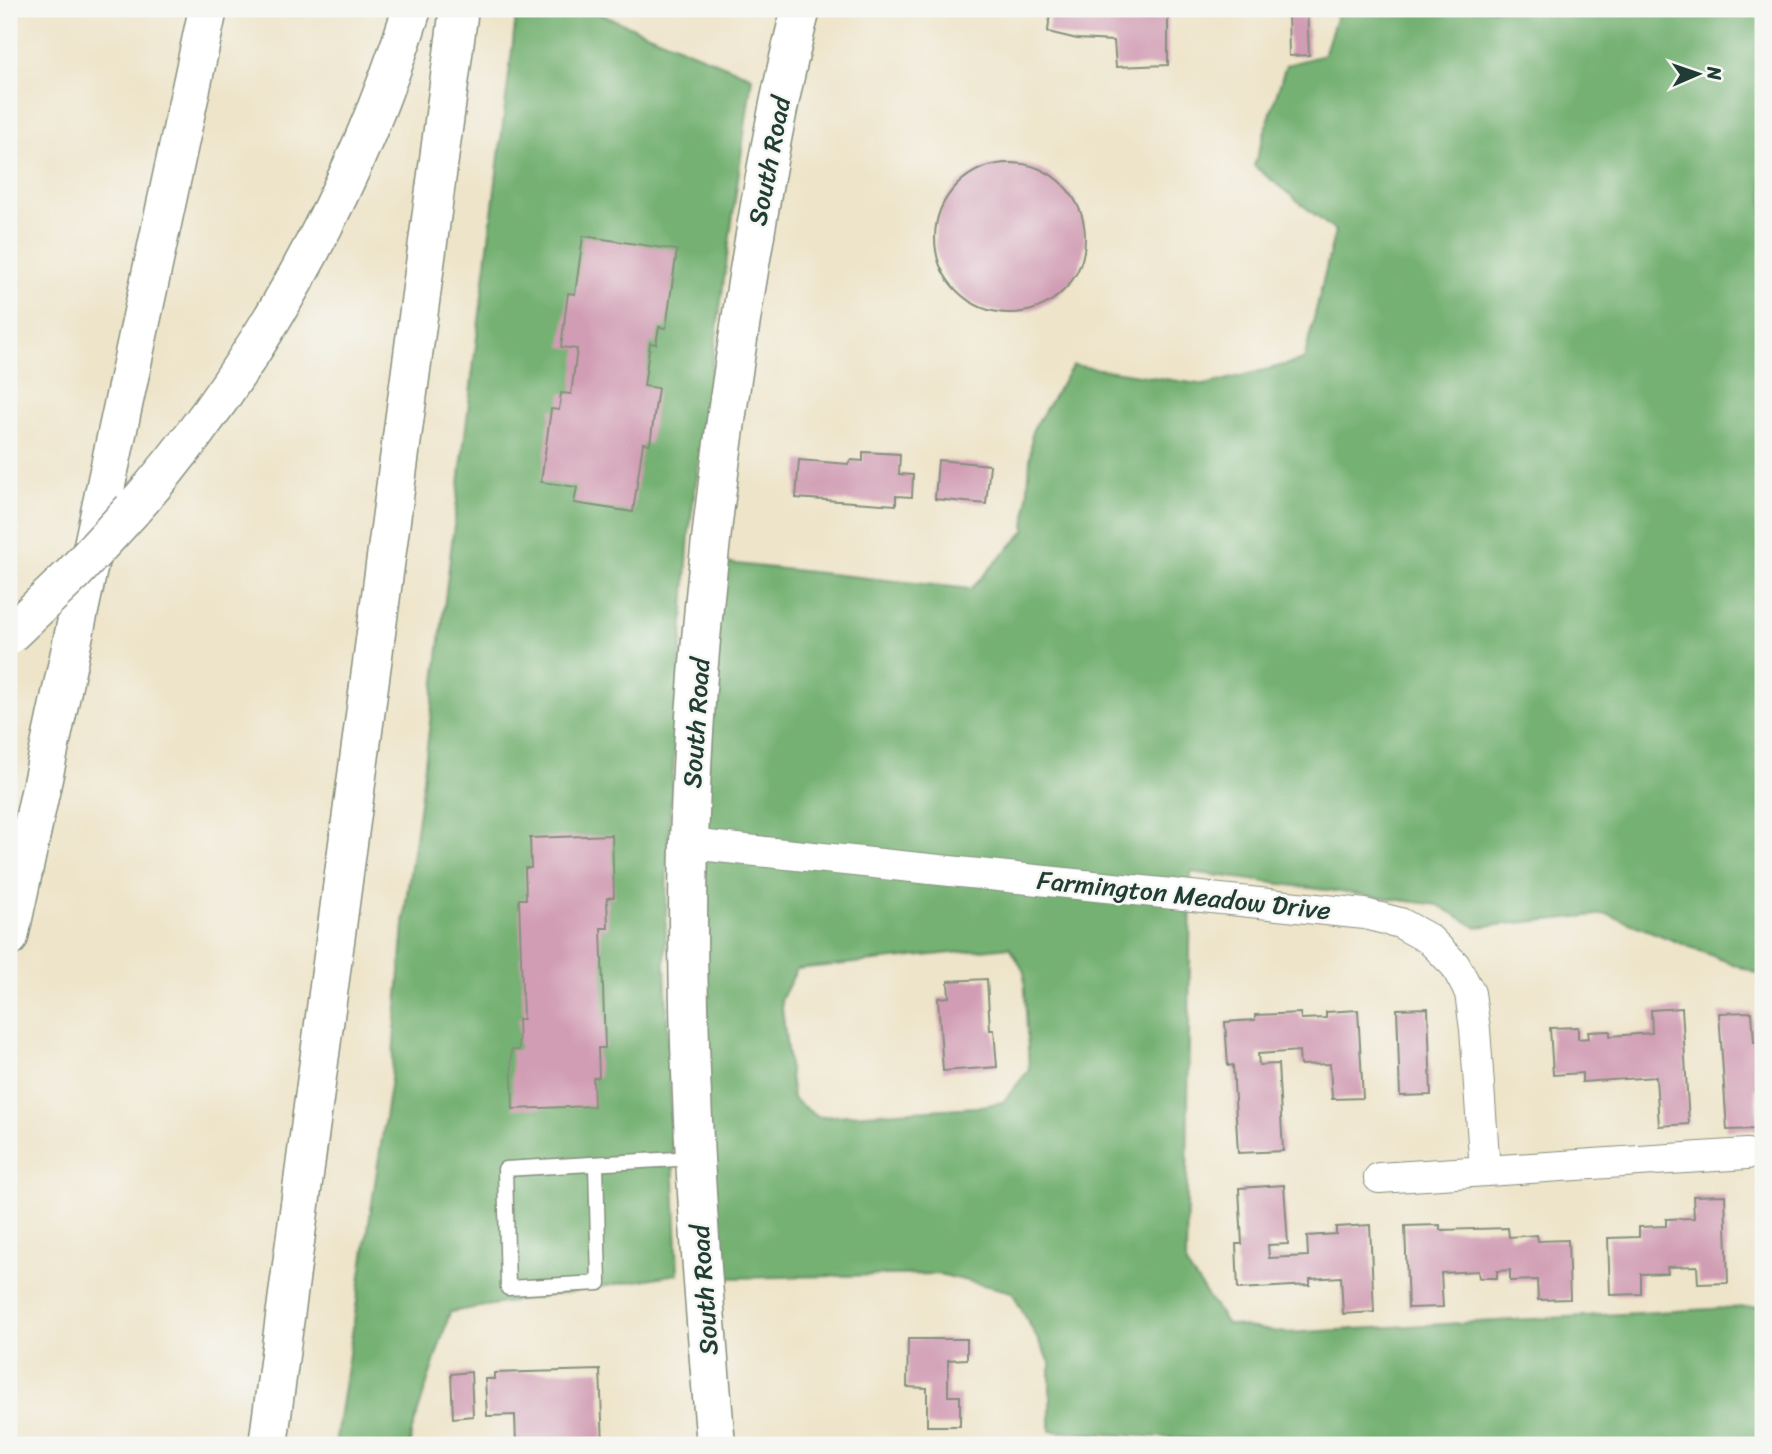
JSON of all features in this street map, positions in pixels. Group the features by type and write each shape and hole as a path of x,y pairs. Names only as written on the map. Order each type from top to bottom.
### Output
{"main road":[{"path":"9,937 208,9"},
{"path":"9,635 73,573 132,510 217,401 268,324 340,191 391,69 412,9"},
{"path":"268,1445 459,9"},
{"name":"South Road","path":"716,1445 699,1229 689,970 689,844 694,719 705,594 736,355 775,122 801,9"}],"street":[{"name":"Farmington Meadow Drive","path":"689,844 1366,914 1400,923 1429,939 1455,965 1470,993 1485,1171"},
{"path":"1379,1178 1747,1154"}],"lane":[{"path":"596,1164 599,1283 508,1288 505,1169 695,1158"}],"green space":[{"path":"517,9 593,9 752,77 689,533 667,863 665,966 678,1274 450,1312 411,1434 410,1445 335,1445 391,1079 406,901"},
{"path":"1339,9 1763,9 1763,976 1607,914 1476,927 1438,905 1191,872 1186,1265 1227,1324 1286,1333 1763,1306 1763,1445 1308,1445 1050,1431 1050,1362 1012,1292 939,1274 725,1278 699,1229 709,561 971,589 1025,531 1032,431 1073,365 1205,385 1304,360 1335,231 1254,166 1286,65 1324,55","holes":["1010,947 1024,972 1029,1070 1003,1102 977,1107 818,1117 793,1099 781,1000 797,969"]}],"building":[{"path":"1040,9 1168,9 1168,65 1116,67 1114,41 1077,39 1048,32 1050,12"},
{"path":"1288,9 1307,9 1309,55 1289,56"},
{"path":"1010,163 1039,168 1063,185 1080,209 1085,238 1080,267 1063,291 1039,308 1010,313 981,308 957,291 940,267 935,238 940,209 957,185 981,168"},
{"path":"583,236 677,250 666,328 659,327 656,344 650,343 644,386 658,388 650,444 643,443 633,512 574,503 577,487 541,482 551,409 559,410 561,393 571,394 577,349 561,347 568,293 575,294"},
{"path":"863,452 900,454 899,474 913,475 912,497 896,496 896,505 796,498 799,460 848,464 851,460 863,461"},
{"path":"938,460 990,465 986,504 935,499"},
{"path":"612,835 614,897 607,898 608,928 601,928 605,1048 598,1048 599,1077 593,1078 594,1106 513,1109 511,1050 519,1050 518,1019 523,1019 519,899 526,899 525,868 531,868 530,838"},
{"path":"987,979 990,1030 994,1030 997,1067 943,1071 938,998 949,997 948,981"},
{"path":"1428,1008 1431,1095 1400,1096 1397,1009"},
{"path":"1682,1008 1689,1124 1659,1126 1656,1077 1582,1082 1582,1073 1553,1075 1550,1028 1578,1027 1578,1039 1589,1038 1588,1032 1610,1031 1610,1036 1652,1033 1651,1010"},
{"path":"1358,1010 1363,1098 1332,1099 1330,1064 1300,1065 1299,1051 1258,1054 1259,1065 1278,1064 1283,1151 1238,1153 1233,1065 1228,1066 1225,1022 1255,1020 1255,1015 1300,1013 1301,1019 1326,1018 1326,1012"},
{"path":"1752,1012 1754,1043 1763,1042 1763,1088 1755,1089 1758,1129 1727,1130 1719,1013"},
{"path":"1284,1185 1288,1244 1268,1245 1269,1258 1308,1256 1307,1236 1336,1234 1336,1227 1370,1225 1374,1312 1343,1314 1341,1277 1310,1279 1310,1285 1238,1289 1236,1244 1242,1244 1239,1188"},
{"path":"1725,1195 1728,1283 1698,1284 1697,1266 1667,1267 1668,1273 1641,1274 1641,1294 1610,1295 1608,1238 1639,1237 1639,1227 1666,1226 1666,1219 1694,1218 1693,1196"},
{"path":"1440,1225 1440,1230 1508,1228 1509,1237 1537,1235 1538,1241 1568,1240 1570,1299 1538,1300 1537,1280 1510,1281 1510,1270 1497,1271 1497,1278 1479,1278 1478,1271 1441,1273 1443,1307 1408,1308 1405,1226"},
{"path":"908,1339 967,1339 967,1359 948,1360 948,1396 960,1396 960,1426 927,1426 927,1388 907,1387"},
{"path":"600,1370 603,1445 516,1445 515,1415 487,1416 485,1379 494,1379 494,1373"},
{"path":"471,1372 473,1416 453,1418 451,1374"}]}
